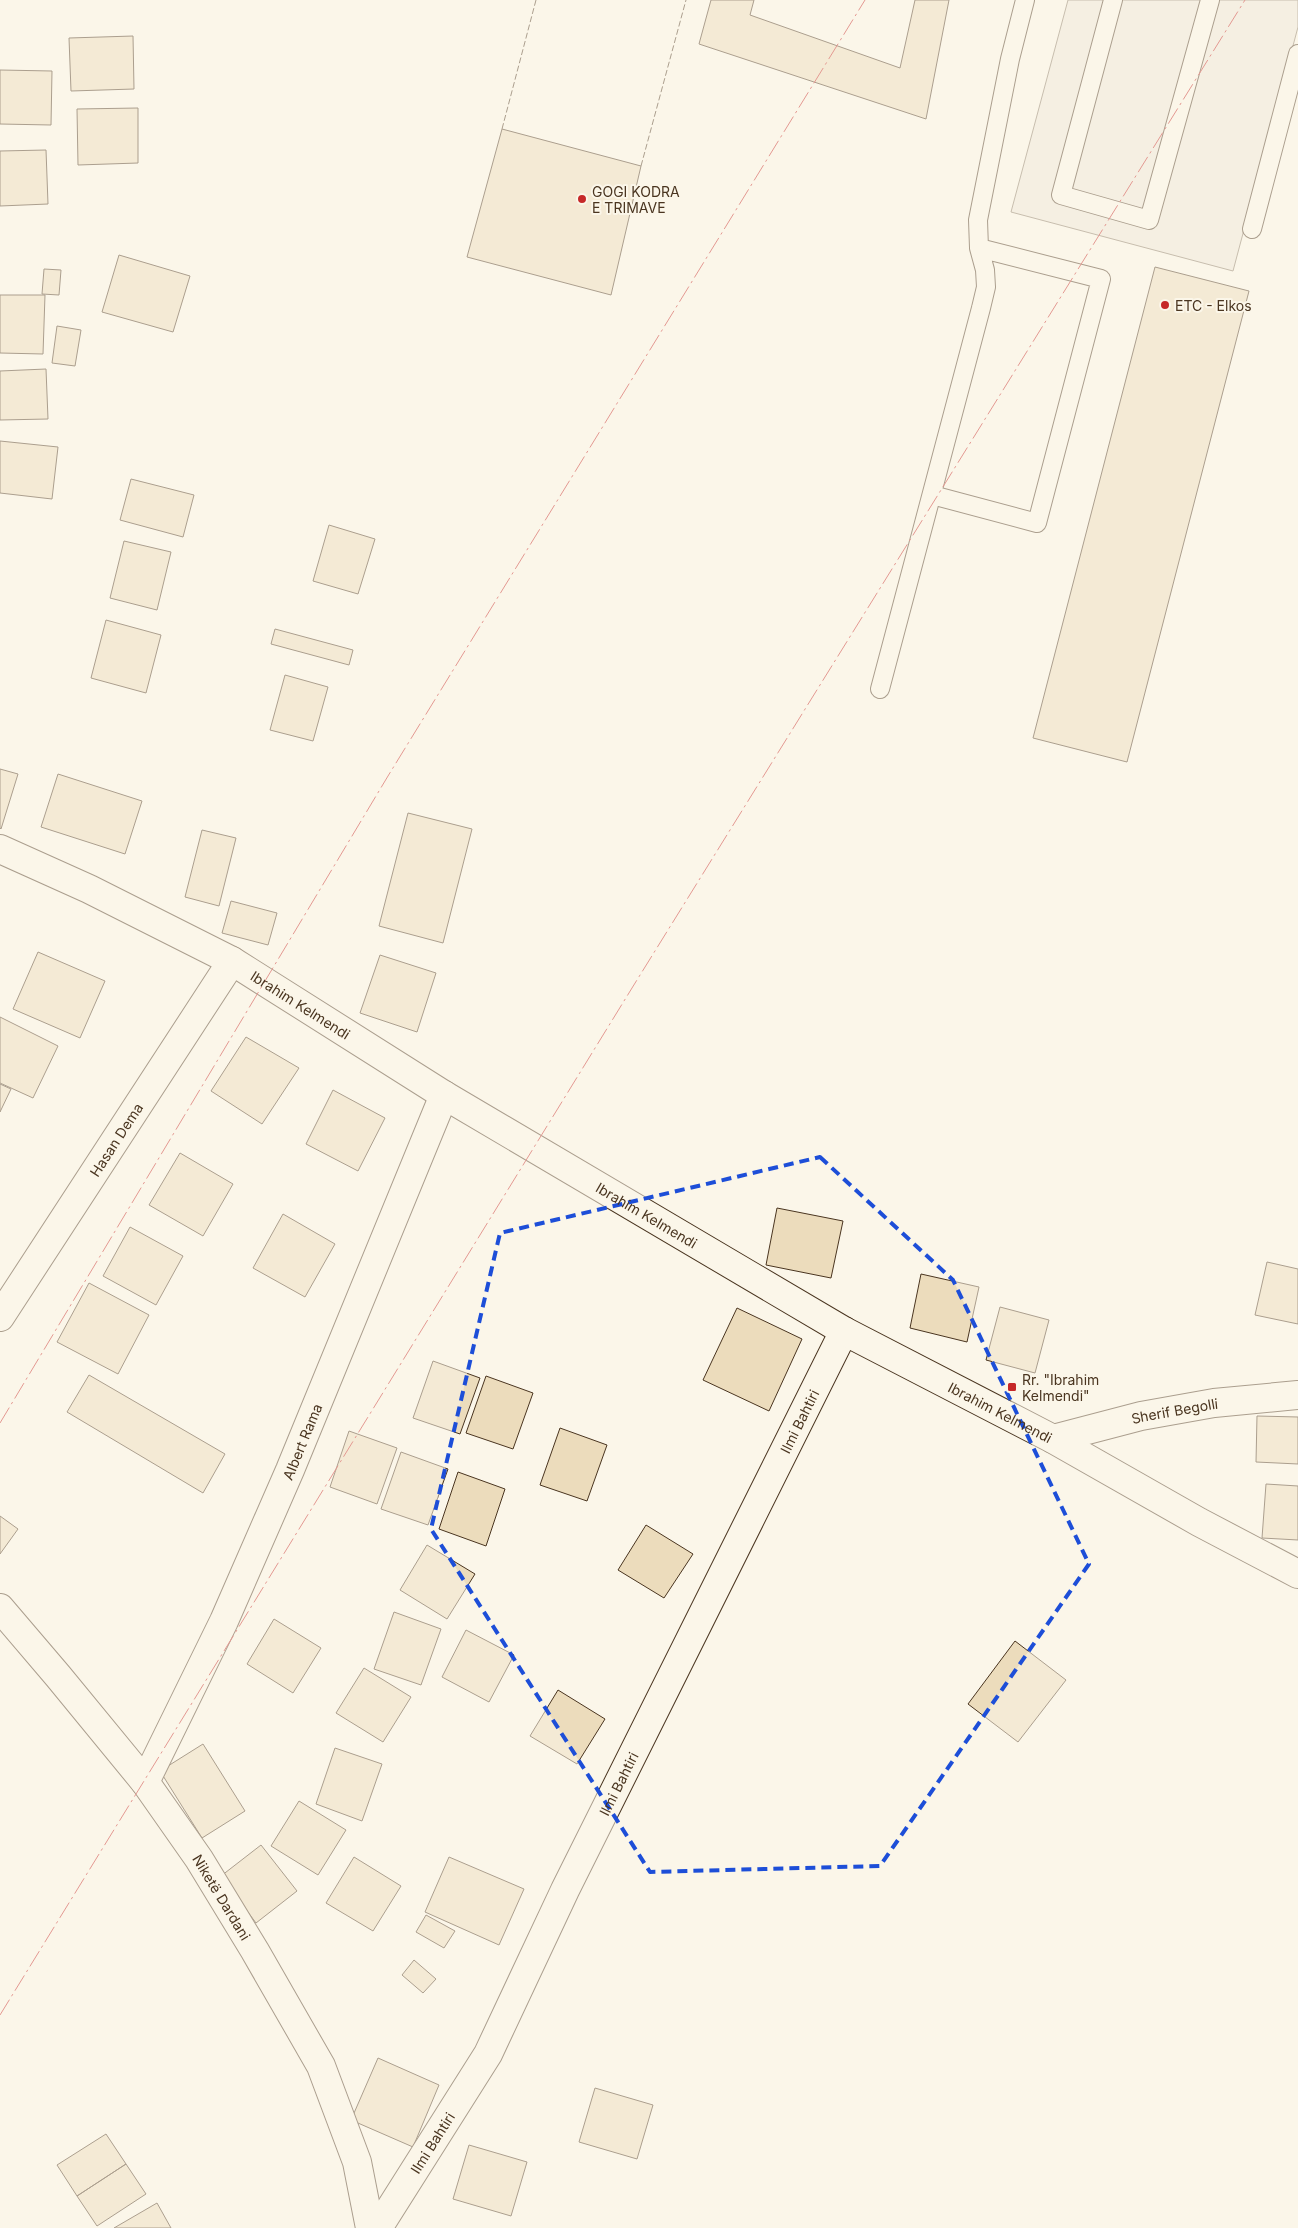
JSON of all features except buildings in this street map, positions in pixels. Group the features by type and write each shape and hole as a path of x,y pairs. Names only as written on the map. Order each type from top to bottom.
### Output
{"street":[{"name":"Ibrahim Kelmendi","path":"0,849 89,888 232,961 444,1095 844,1331 1053,1439 1199,1522 1298,1574"},
{"name":"Hasan Dema","path":"0,1316 46,1249 232,961"},
{"name":"Albert Rama","path":"145,1782 224,1621 290,1470 444,1095"},
{"name":"Ilmi Bahtiri","path":"378,2228 488,2054 569,1882 844,1331"},
{"name":"Sherif Begolli","path":"1053,1439 1160,1413 1214,1403 1298,1394"},
{"name":"Niketë Dardani","path":"0,1608 145,1782 209,1876 256,1950 320,2066 357,2162 370,2228"}],"lane":[{"path":"880,689 986,287 985,270 979,248 978,220 1010,58 1025,0"},
{"path":"1113,0 1061,195 1149,220 1210,0"},
{"path":"1252,229 1298,54"},
{"path":"932,495 1037,524 1101,279 979,248"}],"highlighted area":[{"path":"820,1157 953,1280 1089,1564 880,1866 650,1872 431,1529 500,1233"}],"shaded area":[{"path":"1068,0 1298,0 1298,27 1233,271 1011,212"}],"fence":[{"path":"502,129 536,0"},
{"path":"641,166 686,0"}],"power":[{"path":"0,1423 388,776 865,0"},
{"path":"0,2015 632,988 1245,0"}],"place":[{"name":"GOGI KODRA E TRIMAVE","path":"582,199"},
{"name":"ETC - Elkos","path":"1165,305"},
{"name":"Rr. \"Ibrahim Kelmendi\"","path":"1012,1387"}]}
